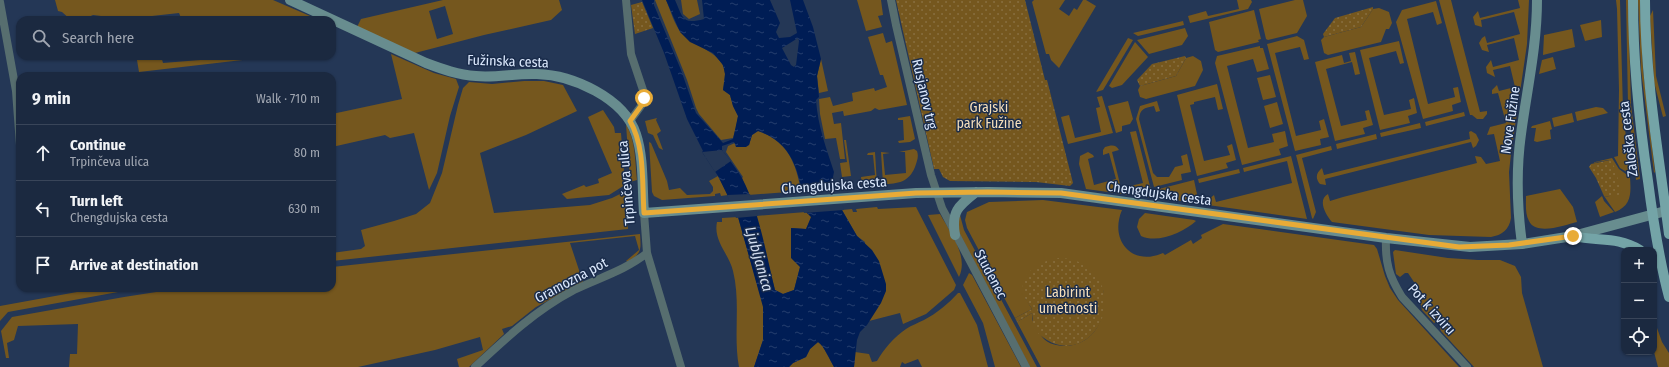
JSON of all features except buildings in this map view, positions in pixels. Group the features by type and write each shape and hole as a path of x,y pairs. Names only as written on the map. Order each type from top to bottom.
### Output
{"main road":[{"name":"Zaloška cesta","path":"1633,0 1635,68 1641,137 1657,245 1669,298"},
{"name":"Zaloška cesta","path":"1645,0 1648,63 1669,234"},
{"path":"1573,236 1587,239 1619,240 1634,247"},
{"path":"1657,270 1665,282"}],"street":[{"name":"Fužinska cesta","path":"290,0 325,16"},
{"name":"Trpinčeva ulica","path":"626,0 631,54 644,93 641,106 630,121 639,146 647,253 681,367"},
{"name":"Rusjanov trg","path":"891,0 897,33 936,193"},
{"name":"Nove Fužine","path":"1522,244 1518,196 1518,162 1536,40 1537,0"},
{"path":"0,2 16,91"},
{"name":"Fužinska cesta","path":"336,21 426,63 464,75 489,77 537,74 556,76 573,81 603,96 621,111 630,121"},
{"path":"955,236 954,220 956,212 962,203 976,192"},
{"name":"Chengdujska cesta","path":"644,213 936,193 1037,192 1061,193 1386,238 1459,247 1482,247 1522,244 1573,236 1667,210"},
{"name":"Studenec","path":"936,193 955,236 1026,367"},
{"name":"Pot k izviru","path":"1386,238 1386,262 1395,286 1402,297 1467,367"},
{"name":"Gramozna pot","path":"475,367 520,326 549,304 574,290 636,262 647,253"}],"green space":[{"path":"55,0 273,0 310,16 180,16 179,13 152,16 66,16 58,11"},
{"path":"443,0 559,0 562,10 551,20 484,35 415,53 357,27 361,19","holes":["445,6 453,34 437,39 429,11"]},
{"path":"655,0 666,0 679,30 694,43 720,60 725,74 723,90 730,95 738,116 733,138 721,140 699,114"},
{"path":"681,0 697,0 700,14 689,19 683,14"},
{"path":"857,0 881,0 883,15 878,16 882,27 866,31"},
{"name":"Grajski park Fužine","path":"896,0 1025,0 1073,183 1070,186 1036,182 950,181 943,177 939,169 934,169"},
{"path":"1034,0 1065,0 1059,9 1069,16 1074,8 1077,10 1083,0 1086,0 1096,6 1059,68 1051,60 1049,54 1046,54 1032,2"},
{"path":"1237,0 1251,0 1252,2 1248,9 1190,23 1188,16 1206,11 1208,16 1239,9"},
{"path":"1295,0 1303,0 1307,16 1297,33 1268,40 1266,39 1259,9"},
{"path":"1439,0 1451,0 1480,112 1487,111 1487,114 1483,119 1477,119 1470,115"},
{"path":"1518,0 1529,0 1527,44 1509,172 1511,218 1507,229 1498,235 1491,237 1429,235 1332,222 1325,212 1323,204 1323,200 1328,194 1330,201 1477,163 1475,156 1481,157 1486,164 1500,161 1494,134 1487,135 1490,127 1506,123 1498,93 1492,94 1492,90 1497,85 1499,91 1515,87 1510,66 1493,70 1495,77 1487,73 1486,67 1491,60 1493,67 1519,60 1514,38 1487,45 1489,52 1482,50 1479,43 1485,36 1487,43 1520,34 1514,12 1481,20 1482,27 1475,25 1473,17 1478,11 1480,18 1520,8"},
{"path":"1616,0 1620,0 1623,110 1630,174 1620,168 1614,157 1618,156 1619,90"},
{"path":"1626,0 1628,0 1631,105 1640,179 1636,180 1628,105"},
{"path":"1638,0 1640,0 1643,69 1654,173 1641,70"},
{"path":"1436,1 1442,23 1437,25 1433,12 1407,19 1428,104 1455,97 1453,88 1458,87 1461,102 1452,105 1453,111 1423,119 1396,22 1402,10"},
{"path":"642,2 653,28 635,34 631,5"},
{"path":"1373,7 1361,27 1324,37 1323,34 1335,18"},
{"path":"1379,8 1389,12 1392,23 1389,29 1386,29 1381,42 1328,55 1324,53 1321,40 1324,37 1361,27 1373,9"},
{"path":"1254,10 1261,39 1258,40 1259,42 1218,52 1215,50 1209,22"},
{"path":"1653,10 1656,76 1666,116 1663,117 1654,82 1650,16"},
{"path":"1601,20 1602,37 1585,41 1580,25"},
{"path":"1183,21 1184,25 1138,36 1133,33"},
{"path":"1185,28 1188,36 1182,45 1149,54 1137,40"},
{"path":"1572,29 1575,47 1543,55 1544,35"},
{"path":"883,33 886,43 892,41 907,105 879,110 875,108 871,111 844,116 843,111 832,113 834,124 841,123 845,159 840,159 836,138 825,139 820,114 819,99 830,97 833,106 853,101 852,93 874,88 875,91 887,87 883,75 880,75 868,37"},
{"path":"1297,36 1304,40 1309,59 1304,60 1300,47 1275,53 1296,136 1321,130 1319,121 1324,119 1329,137 1320,139 1321,145 1295,151 1267,44"},
{"path":"1128,38 1133,40 1103,90 1096,92"},
{"path":"1399,41 1404,63 1400,64 1396,51 1369,58 1384,115 1411,109 1409,100 1414,98 1417,113 1408,116 1410,123 1380,130 1360,50"},
{"path":"1135,42 1148,57 1122,85 1112,88 1109,86"},
{"path":"1260,46 1260,48 1263,48 1269,69 1257,72 1253,59 1227,66 1248,148 1274,142 1272,134 1285,131 1288,146 1279,149 1281,155 1242,165 1215,63 1217,56"},
{"path":"1355,52 1360,74 1355,75 1352,62 1326,69 1341,126 1367,120 1365,111 1369,110 1373,125 1363,128 1365,134 1335,141 1315,62 1342,55 1344,63 1351,61 1349,53"},
{"path":"391,54 434,73 456,79 459,87 450,116 437,173 429,190 414,133 390,138 385,135 336,146 336,113 402,99"},
{"path":"1185,56 1186,58 1176,76 1140,86 1137,80 1152,64"},
{"path":"1193,56 1201,61 1203,70 1195,86 1146,99 1140,97 1138,90 1140,86 1176,76 1186,58"},
{"path":"1553,57 1556,69 1539,74 1542,60"},
{"path":"821,59 828,91 819,93 817,76"},
{"path":"137,60 162,60 163,63 200,60 242,60 139,72"},
{"path":"1270,75 1276,97 1263,100 1257,78"},
{"path":"544,81 563,85 577,111 526,135 480,153 494,213 590,205 612,198 626,191 628,229 336,261 336,252 361,249 365,246 361,230 416,214 430,203 442,173 463,88 469,82 492,84"},
{"path":"1217,84 1223,109 1218,110 1215,97 1194,102 1194,104 1190,105 1204,161 1230,155 1227,146 1232,144 1236,160 1226,163 1228,168 1197,176 1177,95"},
{"path":"1102,96 1113,133 1068,144 1061,117 1069,115 1075,138 1101,132 1096,108 1100,107 1097,97"},
{"path":"1128,101 1133,119 1130,124 1122,126 1122,131 1116,133 1108,106"},
{"path":"1157,101 1160,111 1156,112 1154,106 1145,108 1140,113 1139,119 1153,173 1157,177 1169,177 1175,167 1183,165 1181,156 1187,154 1191,172 1181,174 1182,180 1154,187 1136,119 1140,106"},
{"path":"1277,102 1283,124 1270,128 1264,106"},
{"path":"1596,107 1603,108 1608,113 1577,121 1575,112"},
{"path":"603,110 614,127 615,133 621,133 625,185 609,195 567,199 562,194 584,185 586,187 599,183 598,179 612,173 588,117"},
{"path":"1464,112 1465,116 1426,126 1425,122"},
{"path":"1572,113 1574,122 1554,127 1552,118"},
{"path":"910,116 915,139 910,142 899,143 898,141 904,140 903,120 898,120 898,118"},
{"path":"657,118 656,120 661,131 657,134 663,150 659,148 653,135 648,133 645,121"},
{"path":"1550,121 1552,129 1550,130 1551,139 1537,142 1534,141 1536,128 1531,128 1532,126"},
{"path":"1420,123 1421,128 1381,137 1380,133"},
{"path":"626,124 632,138 637,180 630,182"},
{"path":"758,131 768,135 783,147 793,162 801,191 748,195 742,178 743,177 726,152 728,146 735,143 749,145 752,135"},
{"path":"1136,131 1153,198 1086,189 1079,164 1080,156 1088,152 1094,157 1088,159 1094,185 1116,179 1109,153 1103,155 1103,150 1105,147 1111,145 1115,146 1119,150 1112,152 1121,188 1143,183 1130,132"},
{"path":"1471,131 1476,134 1479,140 1473,148 1471,142 1325,179 1326,185 1320,184 1317,180 1317,174 1322,168 1324,175 1470,139 1469,132"},
{"path":"1376,134 1377,139 1337,149 1336,144"},
{"path":"844,140 846,140 851,176 842,177 840,163 847,162"},
{"path":"649,142 651,143 667,181 669,190 680,188 687,195 710,194 713,191 713,187 709,181 718,176 728,195 721,196 720,193 715,194 715,196 662,200 654,196 652,192"},
{"path":"1331,146 1332,150 1302,158 1316,212 1313,219 1296,155"},
{"path":"914,149 917,151 918,159 910,176 898,183 883,184 881,152 890,153 883,154 885,175 906,173 905,152 899,152"},
{"path":"875,152 877,185 862,186 861,177 875,175 873,155 867,155 868,153"},
{"path":"1291,156 1307,219 1208,205 1208,200 1214,195 1216,202 1292,183 1287,161 1244,172 1243,168"},
{"path":"1612,158 1619,169 1630,177 1629,198 1625,206 1615,212 1604,196 1610,197 1609,160 1591,163"},
{"path":"1610,160 1615,168 1622,194 1610,197 1604,196 1589,167 1591,164"},
{"path":"1239,169 1240,173 1199,183 1198,179"},
{"path":"1194,180 1198,199 1197,203 1157,198 1155,190"},
{"path":"1560,189 1573,207 1577,222 1544,229 1533,225 1529,221 1527,215 1526,196"},
{"path":"1602,196 1604,201 1614,212 1600,217 1595,202"},
{"path":"1043,200 1122,210 1119,221 1121,240 1126,248 1133,253 1142,256 1152,256 1163,253 1165,255 1191,240 1193,244 1202,238 1201,235 1223,224 1374,245 1377,249 1390,288 1398,300 1459,367 1041,367 1017,322 1032,313 1032,319 1045,340 1059,346 1075,344 1092,335 1097,327 1103,310 1103,290 1025,298 1032,309 1015,318 967,228 965,220 967,212 989,202"},
{"path":"877,207 878,209 916,207 956,285 954,290 926,314 903,324 900,313 869,321 865,242 857,236 842,210 852,209 853,212 857,212 856,209"},
{"path":"806,212 812,217 806,229 792,228 800,267 794,290 783,294 775,290 756,216"},
{"path":"1145,213 1196,221 1185,229 1170,236 1155,239 1148,238 1141,236 1137,227 1139,219"},
{"path":"940,214 953,236 960,253 962,261 959,277 928,215"},
{"path":"960,215 964,230 1037,367 1030,367 959,233 957,224"},
{"path":"738,217 764,308 763,340 754,367 739,367 737,355 737,307 733,271 719,241 716,229 717,222 722,222 722,218"},
{"path":"640,234 641,244 640,251 628,262 626,261 639,250 635,236 570,243 583,282 536,307 512,326 502,329 504,334 469,367 459,367 457,359 483,350 480,337 435,350 358,367 69,367 70,354 77,354 78,324 18,326 14,340 7,343 9,358 6,358 1,331 12,317 156,292 336,292 336,267"},
{"path":"1395,250 1448,258 1500,260 1515,266 1521,277 1522,293 1543,367 1474,367 1441,331 1440,328 1445,322 1443,318 1434,323 1422,310 1416,285 1408,273 1405,273 1400,277 1396,274 1393,252"},
{"name":"Labirint umetnosti","path":"1059,258 1075,260 1084,265 1096,276 1103,289 1105,303 1102,317 1096,329 1087,339 1075,345 1062,345 1043,338 1034,328 1032,313 1017,322 1015,318 1032,309 1023,290 1023,282 1026,276 1037,265"},
{"path":"969,273 972,275 1021,367 995,367 983,323 963,285"},
{"path":"77,292 118,292 8,312 0,321 0,306"},
{"path":"958,293 960,293 977,325 988,367 922,367 918,359 905,364 902,362 900,367 854,367 855,352 869,354 872,362 877,361 893,339 908,328 938,311"},
{"path":"1657,328 1662,342 1669,353 1669,367 1658,367 1655,355 1657,355"},
{"path":"818,342 822,345 834,367 789,367 793,363 806,357 810,349"}],"water":[{"name":"Ljubljanica","path":"642,0 654,0 654,5 681,70 696,113 723,143 733,139 738,116 730,95 723,90 725,74 723,65 713,53 690,42 680,32 666,0 675,0 684,18 691,21 697,21 704,19 702,0 770,0 780,23 776,32 779,38 790,37 797,33 790,0 803,0 813,27 821,59 817,76 819,97 816,100 817,110 823,137 834,172 833,177 842,210 857,236 872,250 879,261 886,284 886,291 881,303 867,325 860,332 857,340 854,367 834,367 825,350 818,342 810,349 806,357 793,363 789,367 754,367 763,340 763,307 738,217 718,176 702,152 703,151 687,119 664,53","holes":["798,38 799,41 796,65 794,67 791,65 782,48","758,131 781,144 788,153 798,175 806,212 811,217 806,229 791,228 791,258 800,267 794,290 783,294 775,290 762,232 748,191 740,174 722,150 722,146 734,142 736,147 746,147 749,145 752,135"]}],"pier":[{"path":"722,150 731,161 715,172 702,152"},
{"path":"838,188 844,210 804,213 799,190"},
{"path":"750,194 758,216 736,218 727,195"}],"route":[{"path":"644,98 641,106 630,121 637,136 639,146 644,213 916,193 1037,192 1061,193 1459,247 1522,244 1573,236"}]}
